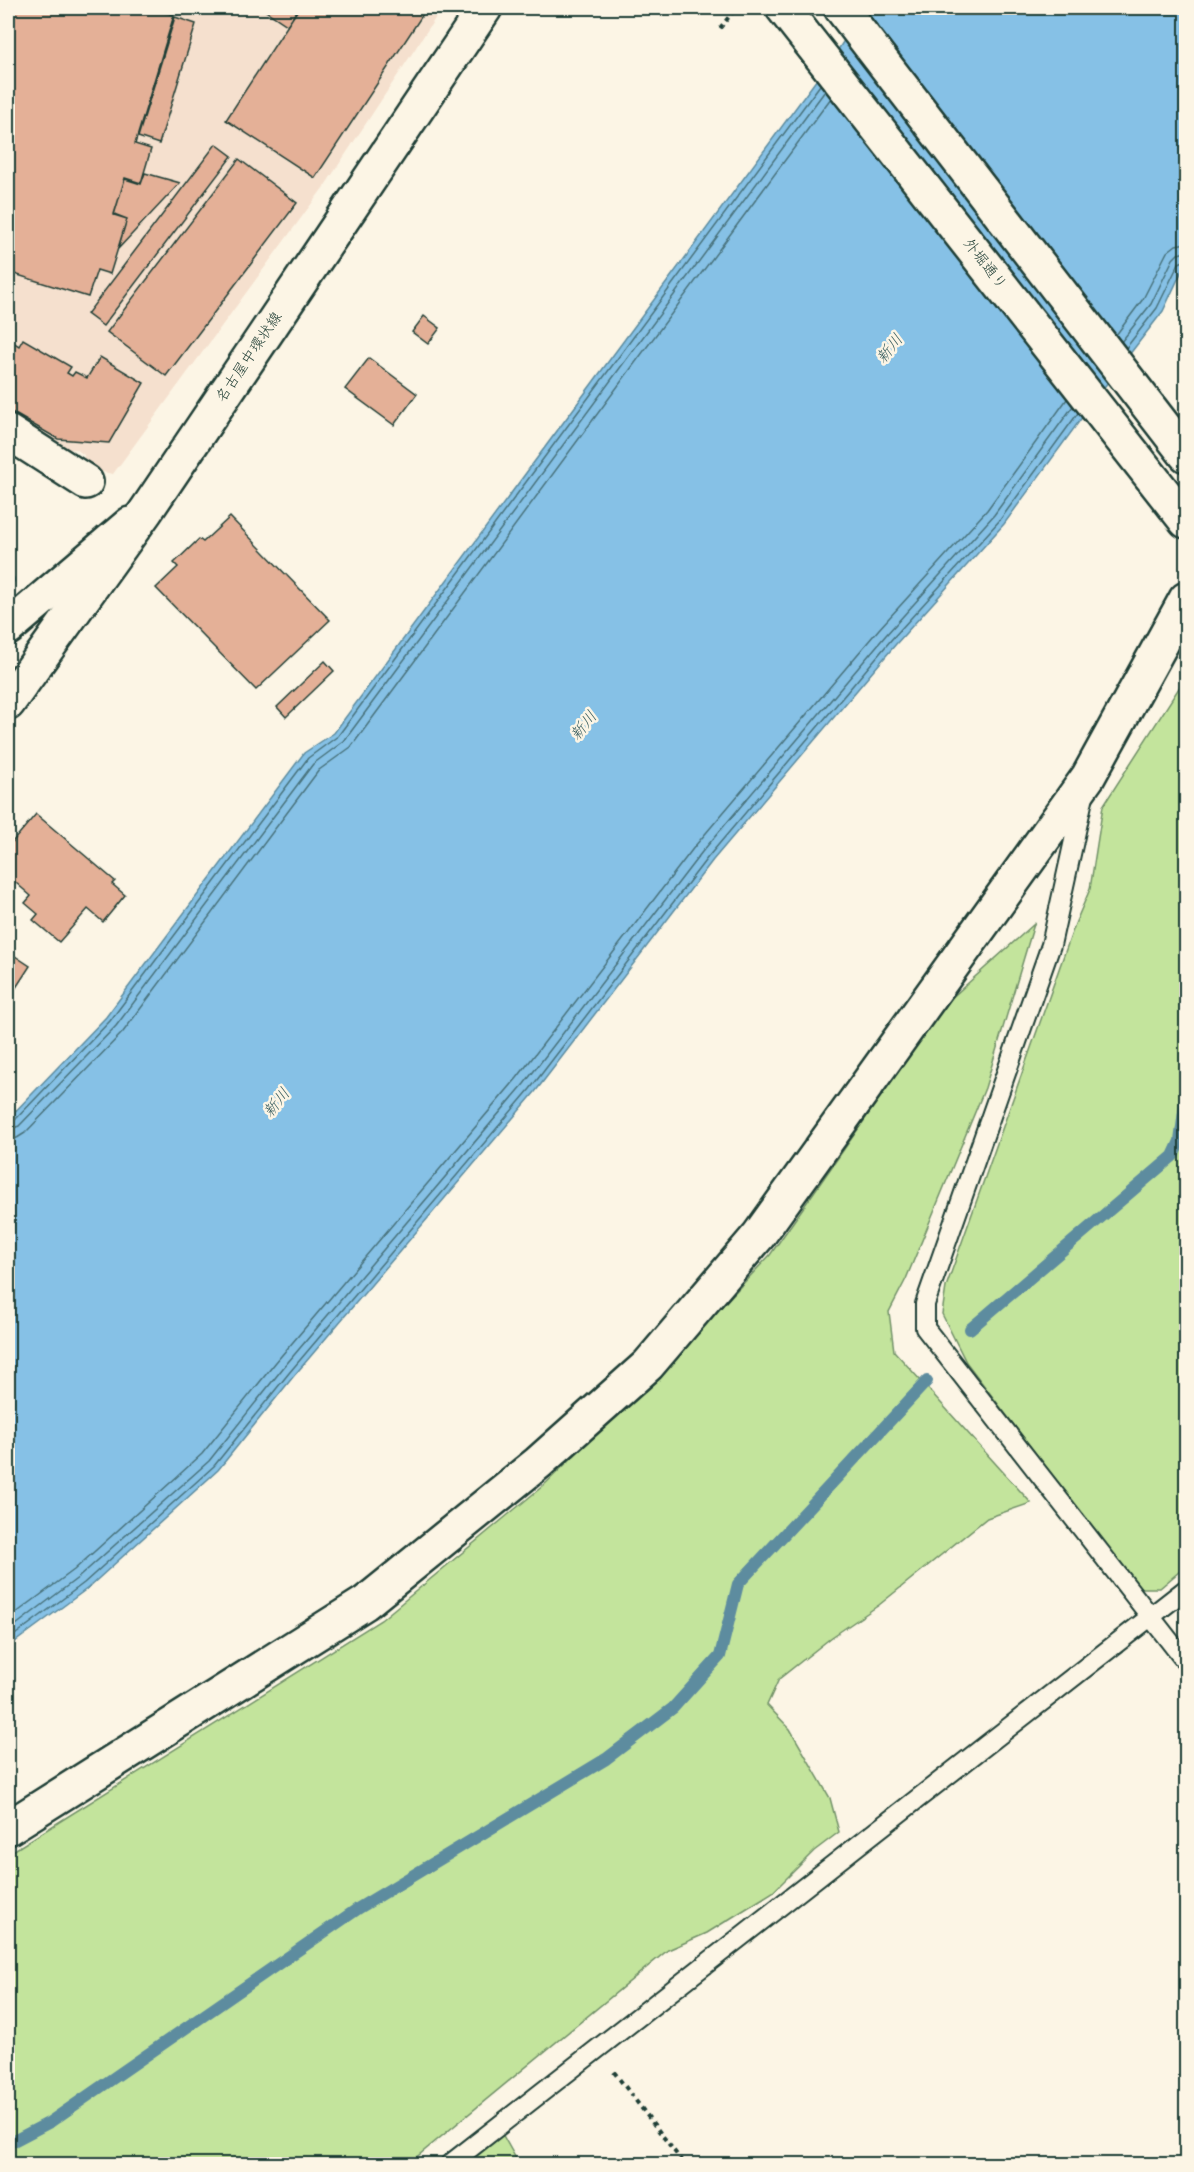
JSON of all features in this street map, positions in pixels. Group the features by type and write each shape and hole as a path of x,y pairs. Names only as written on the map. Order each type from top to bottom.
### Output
{"main road":[{"name":"名古屋中環状線","path":"8,703 146,511 485,8"},
{"name":"外堀通り","path":"783,8 1186,520"},
{"path":"841,8 1183,451"},
{"path":"8,432 86,482"},
{"path":"8,628 146,511"},
{"path":"8,1828 365,1603 538,1463 648,1365 759,1234 1088,777 1186,599"}],"lane":[{"path":"1088,777 1051,945 925,1304 925,1328 1186,1662"},
{"path":"450,2164 598,2051 1186,1589"}],"path":[{"path":"720,28 736,8"},
{"path":"598,2051 684,2164"}],"shaded area":[{"path":"8,8 442,8 326,184 113,474 83,468 84,455 76,449 60,450 8,421"}],"green space":[{"path":"1186,677 1186,1566 1160,1588 1138,1588 966,1362 942,1314 946,1287 1075,924 1090,889 1103,806"},
{"path":"1034,924 985,1088 906,1279 889,1312 894,1351 1031,1503 987,1518 879,1605 832,1637 779,1679 767,1705 790,1729 830,1798 839,1832 814,1851 773,1892 707,1933 668,1950 408,2164 8,2164 8,1854 381,1620 544,1485 658,1374 770,1255 947,1002"},
{"path":"501,2132 519,2164 459,2164"}],"water":[{"name":"新川","path":"865,8 1186,8 1186,262 1163,311 1004,524 896,644 713,860 535,1092 293,1377 218,1470 88,1588 8,1647 8,1119 106,1017 304,753 334,733 834,56"}],"building":[{"path":"8,8 149,8 174,15 135,144 151,149 141,183 125,178 114,215 127,219 110,274 97,270 88,297 8,272"},
{"path":"299,8 287,25 263,9"},
{"path":"299,8 427,8 315,178 226,120"},
{"path":"175,17 196,24 159,144 138,137"},
{"path":"216,144 232,156 103,326 87,314"},
{"path":"239,159 297,203 166,376 107,332"},
{"path":"145,173 180,183 118,249 127,219 114,214 125,179 141,184"},
{"path":"424,316 440,328 428,344 412,332"},
{"path":"8,339 19,346 23,339 71,367 67,373 72,376 75,372 87,378 100,357 144,383 109,443 58,439 8,410"},
{"path":"369,358 417,394 394,425 345,389"},
{"path":"8,454 15,459 8,465"},
{"path":"230,517 330,620 256,690 156,588 178,567 174,563 199,539 203,542"},
{"path":"325,661 334,671 286,717 277,707"},
{"path":"36,814 115,881 112,884 125,895 103,922 88,909 59,942 33,920 38,914 25,903 31,896 8,876 8,847"},
{"path":"9,952 30,966 8,1000 8,954"}],"waterway":[{"path":"970,1329 1173,1156 1180,1141 1186,1097"},
{"path":"8,2144 50,2122 359,1908 606,1759 673,1708 720,1656 738,1584 927,1381"}]}
